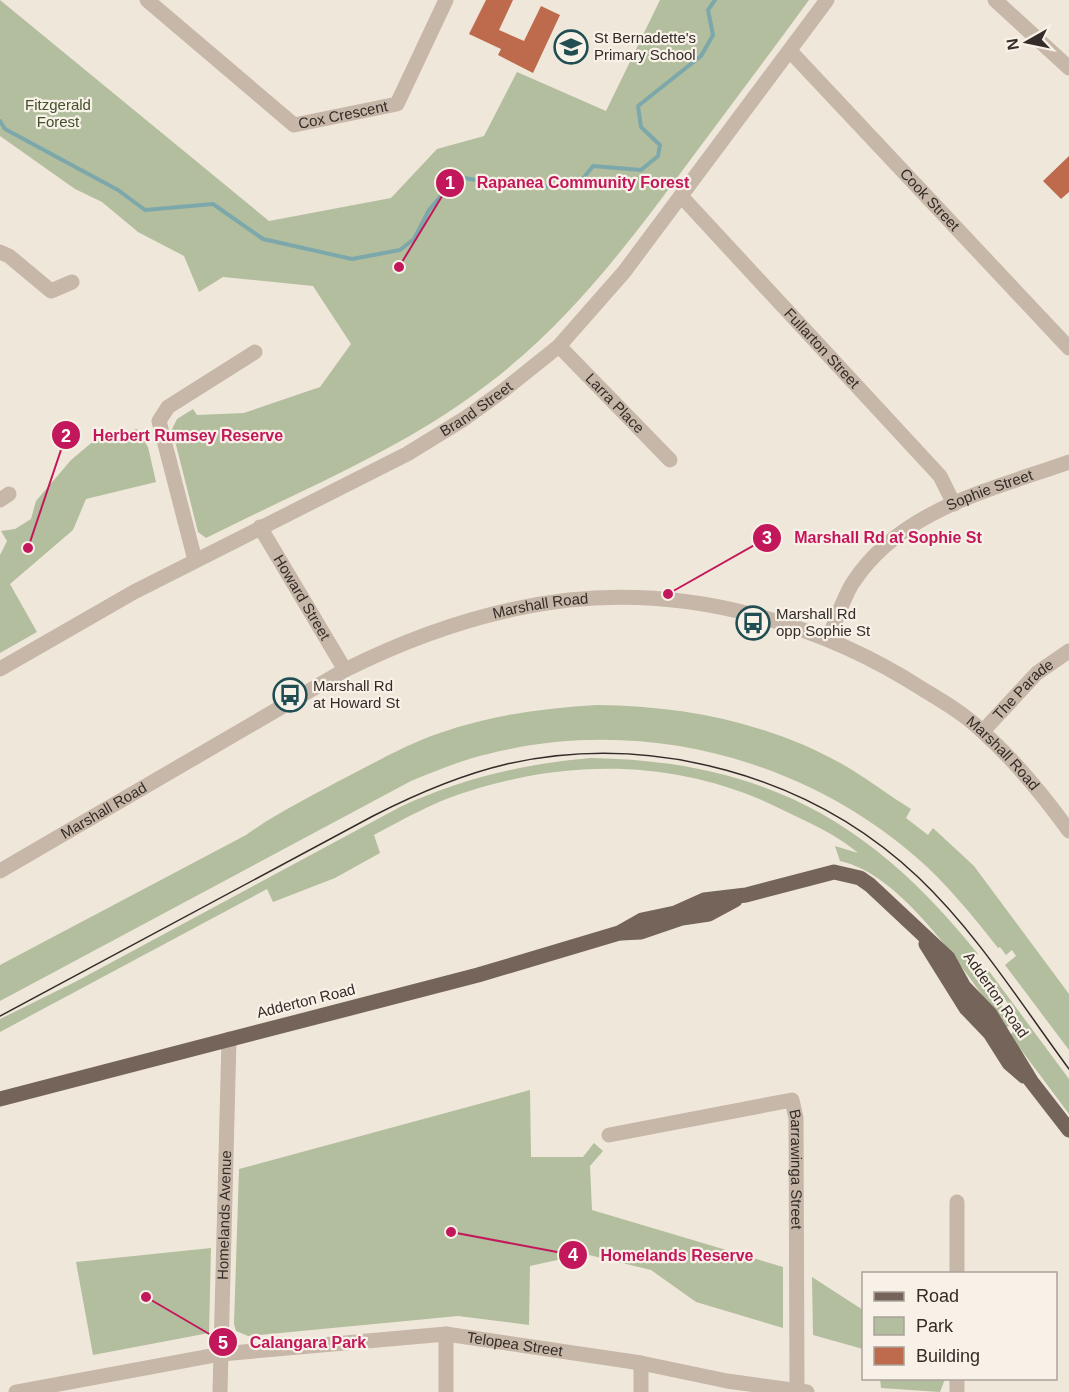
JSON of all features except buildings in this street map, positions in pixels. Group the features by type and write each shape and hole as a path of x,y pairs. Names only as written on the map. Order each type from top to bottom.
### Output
{"main road":[{"name":"Adderton Road","path":"0,1099 478,975 618,933 641,932 682,918 709,914 746,895 819,874 847,874 860,878 879,893 922,937 948,958 964,987 990,1014 1031,1081 1069,1130"}],"street":[{"name":"Cox Crescent","path":"147,0 294,125 397,104 446,0"},
{"name":"Brand Street","path":"0,669 195,560 425,444 504,390 559,346 624,272 827,0"},
{"path":"995,0 1067,62"},
{"name":"Cook Street","path":"790,51 1069,348"},
{"name":"Fullarton Street","path":"682,197 940,476 954,504"},
{"path":"0,252 9,256 51,291 72,282"},
{"name":"Larra Place","path":"559,346 670,460"},
{"path":"195,560 159,421 168,407 255,352"},
{"name":"Sophie Street","path":"828,639 852,585 879,550 908,527 954,504 1069,462"},
{"name":"Howard Street","path":"260,527 345,670"},
{"name":"Marshall Road","path":"0,871 345,670 417,636 450,625 522,607 592,598 691,602 751,614 828,639 905,678 983,731 1047,801 1069,831"},
{"name":"The Parade","path":"983,731 1037,673 1069,651"},
{"name":"Homelands Avenue","path":"220,1392 229,1039"},
{"name":"Barrawinga Street","path":"609,1135 792,1100 796,1118 802,1391"},
{"path":"957,1202 957,1272"},
{"path":"446,1334 446,1392"},
{"name":"Telopea Street","path":"16,1392 221,1354 446,1334 641,1362 727,1381 802,1391"},
{"path":"641,1362 641,1392"}],"green space":[{"name":"Fitzgerald Forest","path":"0,0 269,221 391,198 437,149 484,136 517,72 606,111 660,0 809,0 618,255 544,336 488,384 422,429 387,449 206,538 198,532 172,429 177,419 193,409 197,415 244,413 320,387 351,344 313,286 223,277 199,292 184,256 138,232 102,202 75,189 0,136"},
{"path":"137,429 148,447 156,482 86,499 73,530 10,584 37,632 0,653 0,555 7,541 1,531 15,529 31,519 36,501 71,460 96,439"},
{"path":"597,705 663,709 696,714 728,720 790,739 849,768 911,809 906,818 928,835 933,828 974,866 1069,994 1069,1050 1005,965 1016,956 1012,950 1006,955 1000,947 998,948 938,878 916,857 870,822 821,793 769,770 714,753 658,743 602,740 545,743 488,754 411,781 0,1001 0,965 246,835 291,807 413,743 459,727 498,717 537,710"},
{"path":"591,758 653,762 709,771 761,786 809,807 854,834 897,867 938,907 978,954 969,961 1012,1020 1012,1024 1006,1028 933,930 911,906 888,886 864,870 840,861 835,846 858,853 833,835 748,794 708,782 667,773 626,769 585,769 501,782 438,803 374,835 380,853 335,878 273,902 267,889 0,1032 0,1019 75,982 400,807 446,788 493,774 541,764"},
{"path":"989,971 1069,1079 1069,1114 1010,1035 1018,1027 1018,1017 986,973"},
{"path":"530,1090 531,1157 583,1157 594,1143 603,1151 590,1166 592,1210 783,1267 783,1328 696,1302 651,1270 585,1254 530,1266 529,1325 458,1316 248,1336 236,1331 234,1324 239,1169"},
{"path":"211,1248 209,1333 93,1355 76,1262"},
{"path":"812,1277 862,1309 862,1349 813,1335"},
{"path":"880,1380 945,1380 940,1392 881,1388"}],"waterway":[{"path":"0,121 5,129 118,190 145,210 213,204 263,239 352,259 400,250 414,239 429,210 451,184 465,178 518,188 578,185 593,166 641,170 658,156 660,145 641,127 638,106 701,56 713,35 708,10 715,0"}],"tram line":[{"path":"0,1016 373,816 422,793 455,779 507,764 562,755 617,754 672,759 726,770 779,788 829,812 875,842 918,877 960,921 1069,1069"}],"place":[{"name":"St Bernadette's Primary School","path":"571,47"},
{"name":"Rapanea Community Forest","path":"399,267"},
{"name":"Herbert Rumsey Reserve","path":"28,548"},
{"name":"Marshall Rd at Sophie St","path":"668,594"},
{"name":"Marshall Rd opp Sophie St","path":"753,623"},
{"name":"Marshall Rd at Howard St","path":"290,695"},
{"name":"Homelands Reserve","path":"451,1232"},
{"name":"Calangara Park","path":"146,1297"}]}
